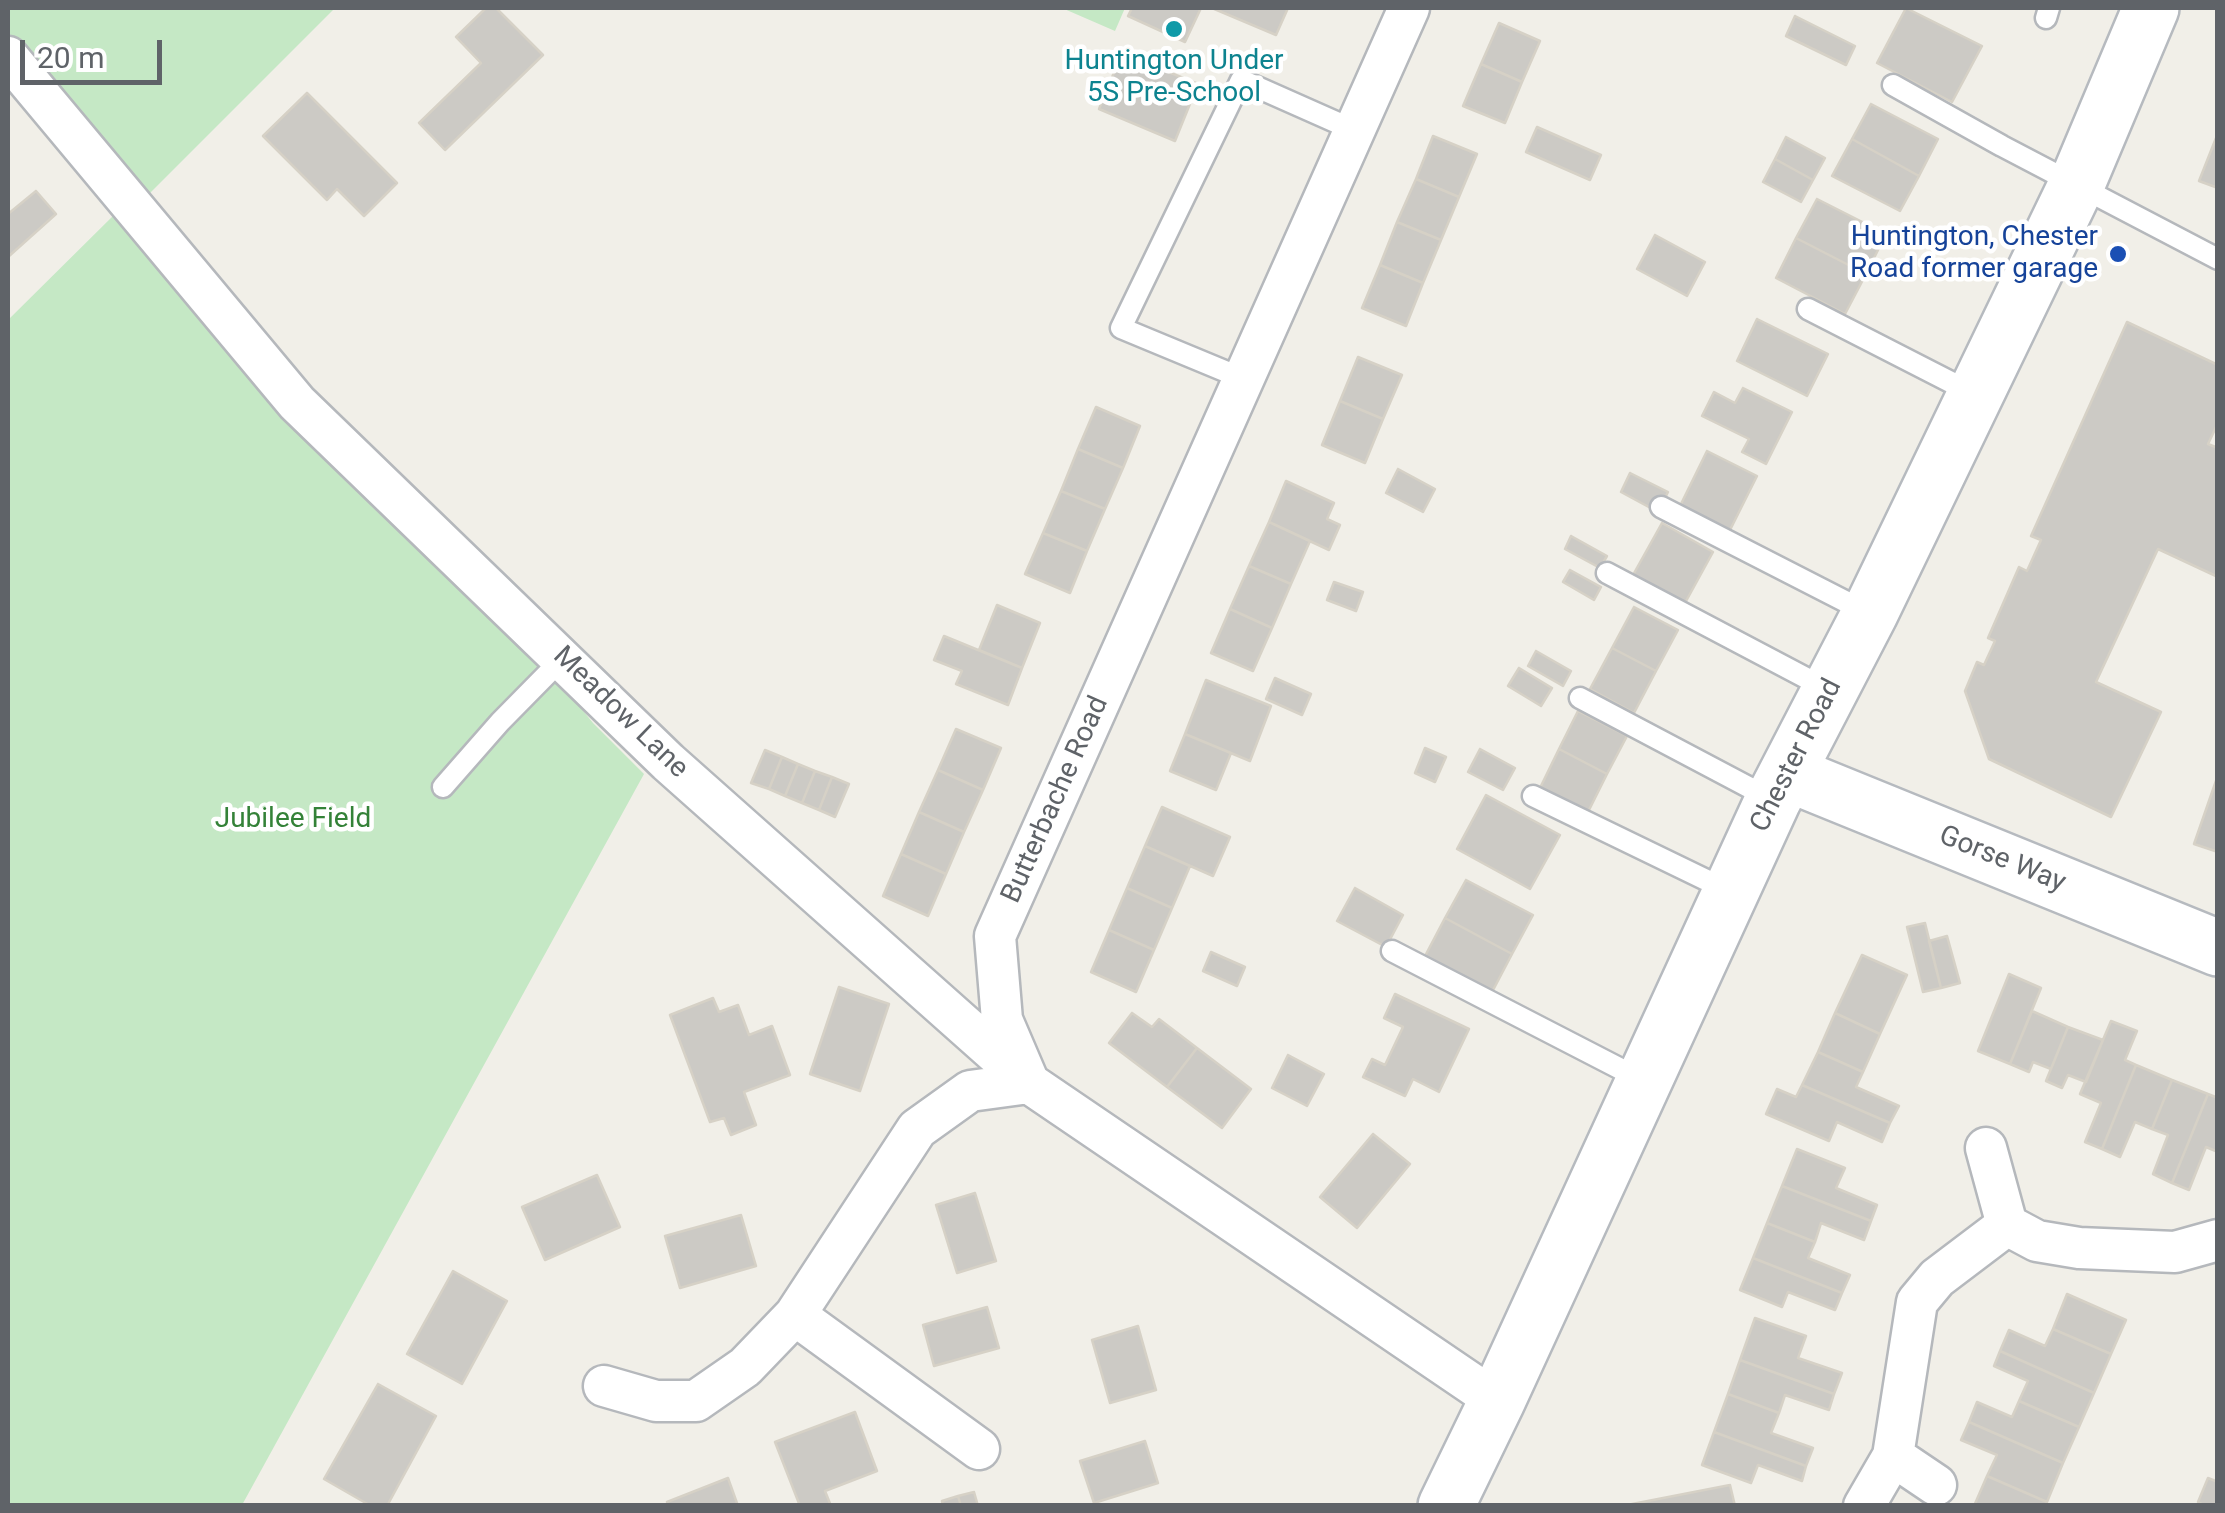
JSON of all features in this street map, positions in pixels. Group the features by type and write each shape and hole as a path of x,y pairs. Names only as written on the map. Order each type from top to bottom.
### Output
{"main road":[{"name":"Chester Road","path":"1446,1506 1780,786 1870,613 2076,186 2151,8"},
{"name":"Gorse Way","path":"1780,786 2218,948"}],"street":[{"name":"Butterbache Road","path":"1029,1084 1002,1020 995,936 1410,8"},
{"name":"Meadow Lane","path":"8,57 297,404 668,762 1029,1084"},
{"path":"604,1386 656,1401 696,1400 745,1367 795,1315 917,1129 970,1090 1029,1084 1497,1402"},
{"path":"1986,1148 2007,1225 2037,1241 2079,1248 2175,1252 2218,1240"},
{"path":"1864,1506 1892,1456 1918,1302 1937,1278 2007,1225"},
{"path":"795,1315 979,1449"},
{"path":"1892,1456 1936,1485"}],"lane":[{"path":"1244,379 1121,328 1242,80 1356,131"},
{"path":"1893,85 2218,259"},
{"path":"1808,308 1974,394"},
{"path":"1661,507 1870,613"},
{"path":"1607,574 1829,690"},
{"path":"443,788 563,658"},
{"path":"1580,698 1780,786"},
{"path":"1533,796 1730,892"},
{"path":"1392,951 1644,1081"}],"green space":[{"path":"8,8 335,8 146,197 8,32"},
{"path":"1062,8 1125,8 1115,31"},
{"name":"Jubilee Field","path":"118,211 543,661 593,723 644,774 242,1505 8,1505 8,320"}],"building":[{"path":"486,8 496,8 543,55 445,150 419,123 481,63 456,37"},
{"name":"Huntington Under 5S Pre-School","path":"1132,8 1201,8 1185,42 1128,16"},
{"name":"Huntington Under 5S Pre-School","path":"1212,8 1288,8 1276,35"},
{"path":"1906,8 1982,46 1952,102 1877,63"},
{"path":"1795,16 1855,46 1846,65 1786,36"},
{"path":"1499,23 1540,41 1522,82 1481,64"},
{"path":"1122,53 1198,84 1175,141 1099,109"},
{"path":"1481,64 1522,82 1505,123 1463,106"},
{"path":"307,93 397,183 364,216 337,189 327,200 263,136"},
{"path":"1871,104 1938,139 1919,176 1852,139"},
{"path":"1537,127 1601,155 1590,180 1526,152"},
{"path":"1433,136 1477,154 1459,197 1416,179"},
{"path":"1786,137 1825,158 1813,180 1775,159"},
{"path":"1852,139 1919,176 1900,211 1832,176"},
{"path":"2218,139 2218,188 2199,181"},
{"path":"1775,159 1813,180 1801,202 1763,182"},
{"path":"1416,179 1459,197 1441,240 1397,222"},
{"path":"36,191 56,214 8,257 8,214"},
{"path":"1817,199 1886,234 1866,274 1796,238"},
{"path":"1397,222 1441,240 1423,283 1380,265"},
{"path":"1655,235 1705,262 1687,296 1637,269"},
{"path":"1796,238 1866,274 1845,314 1776,278"},
{"path":"1380,265 1423,283 1406,326 1362,308"},
{"path":"1757,319 1828,354 1807,396 1737,361"},
{"path":"2127,322 2218,365 2218,423 2208,444 2218,448 2218,577 2158,549 2096,682 2161,712 2111,817 1989,759 1965,691 1977,662 1984,665 1995,641 1988,638 2019,567 2027,571 2041,540 2031,536"},
{"path":"1358,357 1402,375 1383,419 1340,401"},
{"path":"1743,388 1792,412 1766,464 1742,452 1749,439 1702,416 1714,392 1735,403"},
{"path":"1340,401 1383,419 1365,463 1322,445"},
{"path":"1096,407 1140,426 1123,468 1078,449"},
{"path":"1078,449 1123,468 1105,509 1061,491"},
{"path":"1707,451 1757,476 1730,530 1680,506"},
{"path":"1398,469 1435,489 1423,512 1386,493"},
{"path":"1630,473 1668,492 1658,512 1621,492"},
{"path":"1286,481 1334,503 1327,519 1340,525 1329,550 1269,522"},
{"path":"1061,491 1105,509 1087,551 1043,533"},
{"path":"1269,522 1310,541 1291,584 1249,566"},
{"path":"1662,523 1713,552 1685,603 1633,575"},
{"path":"1043,533 1087,551 1070,593 1025,574"},
{"path":"1571,536 1607,556 1600,568 1565,549"},
{"path":"1249,566 1291,584 1272,628 1230,609"},
{"path":"1570,570 1601,587 1594,600 1563,582"},
{"path":"1334,582 1363,592 1356,611 1327,600"},
{"path":"997,605 1040,623 1022,668 979,650"},
{"path":"1634,607 1678,630 1656,671 1612,648"},
{"path":"1230,609 1272,628 1253,671 1211,653"},
{"path":"944,636 1022,668 1008,705 956,684 962,671 934,660"},
{"path":"1612,648 1656,671 1634,713 1590,689"},
{"path":"1536,651 1571,671 1563,686 1528,666"},
{"path":"1519,668 1552,688 1541,706 1508,686"},
{"path":"1275,678 1311,694 1302,715 1266,699"},
{"path":"1206,680 1271,706 1250,761 1185,734"},
{"path":"1578,711 1627,736 1607,774 1559,749"},
{"path":"956,729 1001,748 983,790 938,770"},
{"path":"1185,734 1231,753 1216,790 1170,771"},
{"path":"1425,748 1446,757 1435,782 1415,773"},
{"path":"1480,749 1515,768 1503,790 1468,772"},
{"path":"1559,749 1607,774 1588,812 1540,788"},
{"path":"765,750 782,757 769,789 751,783"},
{"path":"782,757 798,764 785,796 769,789"},
{"path":"798,764 815,771 802,803 785,796"},
{"path":"938,770 983,790 964,832 919,812"},
{"path":"815,771 832,777 819,810 802,803"},
{"path":"2218,775 2218,852 2194,844"},
{"path":"832,777 849,784 835,817 819,810"},
{"path":"1486,795 1560,835 1530,889 1457,849"},
{"path":"1162,807 1230,837 1213,876 1145,846"},
{"path":"919,812 964,832 946,874 901,854"},
{"path":"1145,846 1190,866 1172,908 1127,888"},
{"path":"901,854 946,874 928,916 883,896"},
{"path":"1466,880 1533,915 1512,954 1445,918"},
{"path":"1127,888 1172,908 1154,950 1109,930"},
{"path":"1355,888 1403,915 1386,947 1337,921"},
{"path":"1445,918 1512,954 1491,994 1424,958"},
{"path":"1925,923 1941,988 1923,992 1907,927"},
{"path":"1109,930 1154,950 1136,992 1091,972"},
{"path":"1947,936 1960,983 1941,988 1929,941"},
{"path":"1211,952 1245,967 1237,986 1203,971"},
{"path":"1862,955 1907,975 1880,1034 1835,1013"},
{"path":"2009,974 2041,988 2010,1064 1978,1051"},
{"path":"839,987 889,1004 860,1091 810,1074"},
{"path":"1395,994 1469,1029 1439,1092 1413,1079 1405,1096 1363,1077 1372,1059 1385,1065 1403,1027 1384,1018"},
{"path":"713,998 719,1012 738,1005 749,1035 772,1026 790,1075 744,1092 756,1125 731,1135 724,1118 710,1122 670,1015"},
{"path":"2032,1011 2068,1027 2051,1069 2033,1062 2029,1072 2010,1064"},
{"path":"1132,1013 1152,1027 1159,1019 1197,1048 1167,1087 1109,1043"},
{"path":"1835,1013 1880,1034 1863,1072 1818,1052"},
{"path":"2111,1021 2137,1031 2125,1060 2136,1065 2102,1149 2085,1142 2101,1103 2080,1094"},
{"path":"2068,1027 2103,1040 2086,1082 2068,1075 2062,1088 2046,1081"},
{"path":"1197,1048 1251,1089 1222,1128 1167,1087"},
{"path":"1818,1052 1863,1072 1856,1087 1899,1106 1890,1123 1802,1085"},
{"path":"1288,1055 1324,1074 1307,1106 1272,1088"},
{"path":"2136,1065 2172,1080 2152,1129 2135,1122 2120,1157 2102,1149"},
{"path":"2172,1080 2208,1094 2172,1183 2153,1174 2168,1135 2152,1129"},
{"path":"1802,1085 1890,1123 1882,1142 1837,1122 1829,1141 1766,1114 1777,1089 1796,1097"},
{"path":"2208,1094 2218,1098 2218,1152 2206,1147 2189,1190 2172,1183"},
{"path":"1373,1134 1410,1164 1357,1228 1320,1197"},
{"path":"1797,1149 1845,1168 1836,1188 1877,1205 1871,1221 1782,1186"},
{"path":"597,1175 620,1227 545,1260 522,1207"},
{"path":"1782,1186 1871,1221 1864,1240 1821,1223 1815,1242 1767,1223"},
{"path":"975,1193 996,1261 957,1273 936,1205"},
{"path":"741,1215 756,1266 680,1288 665,1236"},
{"path":"1767,1223 1815,1242 1808,1258 1850,1275 1842,1293 1753,1258"},
{"path":"1753,1258 1842,1293 1835,1310 1788,1292 1782,1307 1740,1290"},
{"path":"453,1271 507,1301 462,1384 407,1354"},
{"path":"2067,1294 2126,1320 2111,1354 2053,1329"},
{"path":"987,1307 999,1348 934,1366 923,1325"},
{"path":"1755,1318 1806,1336 1798,1358 1842,1373 1834,1394 1740,1360"},
{"path":"1138,1326 1156,1390 1110,1403 1092,1340"},
{"path":"2053,1329 2111,1354 2094,1393 2000,1351 2009,1330 2045,1346"},
{"path":"2000,1351 2094,1393 2079,1427 2019,1401 2028,1381 1994,1366"},
{"path":"1740,1360 1834,1394 1829,1410 1785,1395 1779,1413 1728,1394"},
{"path":"378,1384 436,1416 387,1506 371,1506 324,1479"},
{"path":"1728,1394 1779,1413 1771,1433 1813,1448 1806,1466 1714,1432"},
{"path":"2019,1401 2079,1427 2063,1463 1969,1422 1977,1402 2012,1417"},
{"path":"855,1412 877,1471 825,1491 831,1506 800,1506 775,1442"},
{"path":"1969,1422 2063,1463 2047,1502 1987,1476 1997,1455 1961,1440"},
{"path":"1714,1432 1806,1466 1802,1481 1758,1465 1751,1483 1702,1465"},
{"path":"1145,1441 1158,1483 1094,1503 1080,1461"},
{"path":"1987,1476 2047,1502 2045,1506 1974,1506"},
{"path":"728,1478 738,1506 668,1506 667,1502"},
{"path":"2208,1478 2218,1482 2218,1506 2198,1502"},
{"path":"1730,1485 1735,1506 1622,1506"},
{"path":"974,1492 978,1506 961,1506 958,1496"},
{"path":"958,1496 961,1506 943,1506 942,1501"}],"place":[{"name":"Huntington Under 5S Pre-School","path":"1174,29"},
{"name":"Huntington, Chester Road former garage","path":"2118,254"}]}
